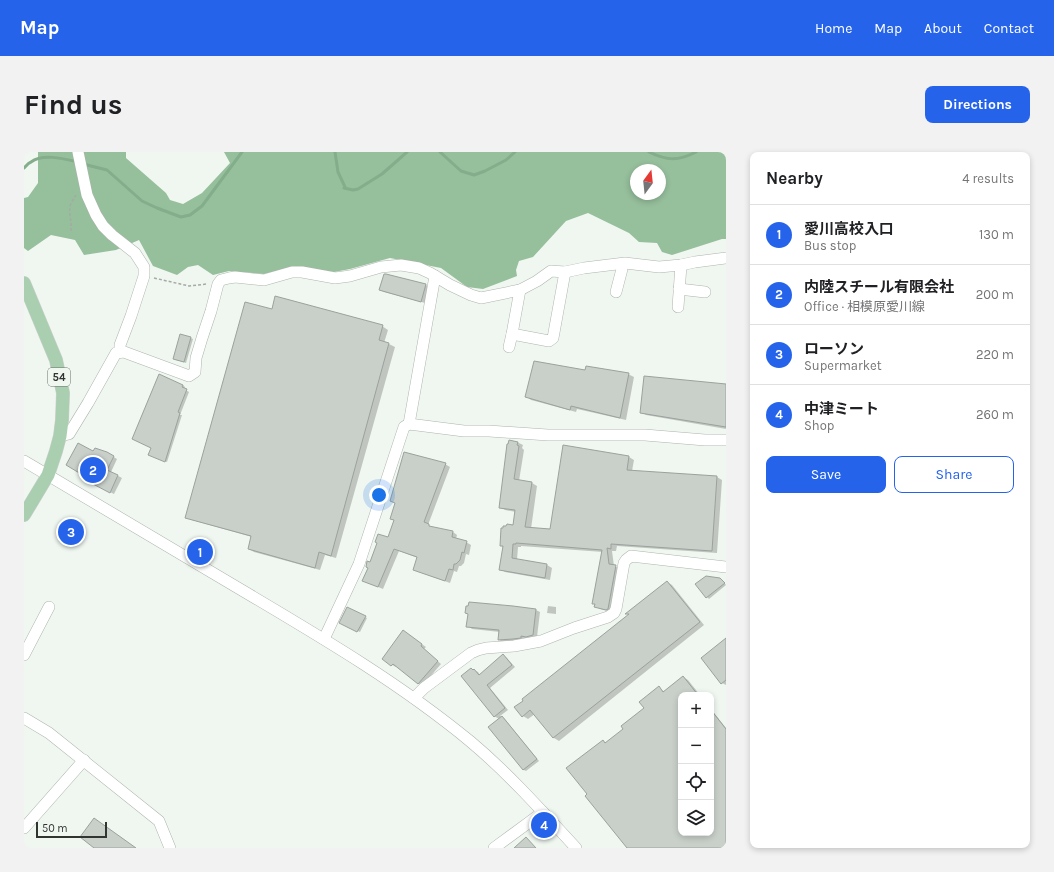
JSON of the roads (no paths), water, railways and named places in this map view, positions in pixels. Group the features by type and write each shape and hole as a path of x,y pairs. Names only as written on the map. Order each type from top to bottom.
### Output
{"main road":[{"name":"54","path":"24,283 56,360 63,393 62,420 56,451 48,475 24,515"}],"street":[{"path":"78,152 86,195 96,215 103,226 116,239 135,253 144,267 144,276 120,345 120,352"},
{"path":"60,436 69,434 116,353 124,352 189,376 194,372 196,358 218,284 222,280 235,277 264,280 292,272 302,272 335,278 350,276 381,267 401,265 419,268 450,285 481,298 520,290 537,281 551,271 565,272 625,263 659,267 726,258"},
{"path":"616,292 622,269 621,264"},
{"path":"678,307 681,265"},
{"path":"512,334 549,341 553,338 565,272"},
{"path":"409,424 435,276"},
{"path":"679,289 705,292"},
{"path":"509,347 520,290"},
{"path":"324,639 359,564 404,427 409,424 464,430 548,435 645,435 705,440 726,440"},
{"path":"24,461 324,639 414,698 470,741 504,771 576,848"},
{"path":"414,698 424,688 471,653 478,650 541,641 608,617 614,613 616,609 624,563 631,556 726,567"},
{"path":"24,655 49,606"},
{"path":"24,718 50,733 159,821 170,848"},
{"path":"24,828 84,760"},
{"path":"494,848 543,812"}],"waterway":[{"path":"83,164 107,170 142,201 181,217 190,215 202,206 242,152"},
{"path":"335,152 338,172 345,187 344,188 353,190 358,189 382,174 407,152"},
{"path":"440,152 461,171 474,175 506,160 515,152"},
{"path":"649,152 673,159 684,157 696,152"},
{"path":"24,168 36,159 48,157 78,162"}],"place":[{"name":"内陸スチール有限会社","path":"93,470"},
{"name":"ローソン","path":"71,532"},
{"name":"愛川高校入口","path":"200,552"},
{"name":"中津ミート","path":"544,825"}]}
